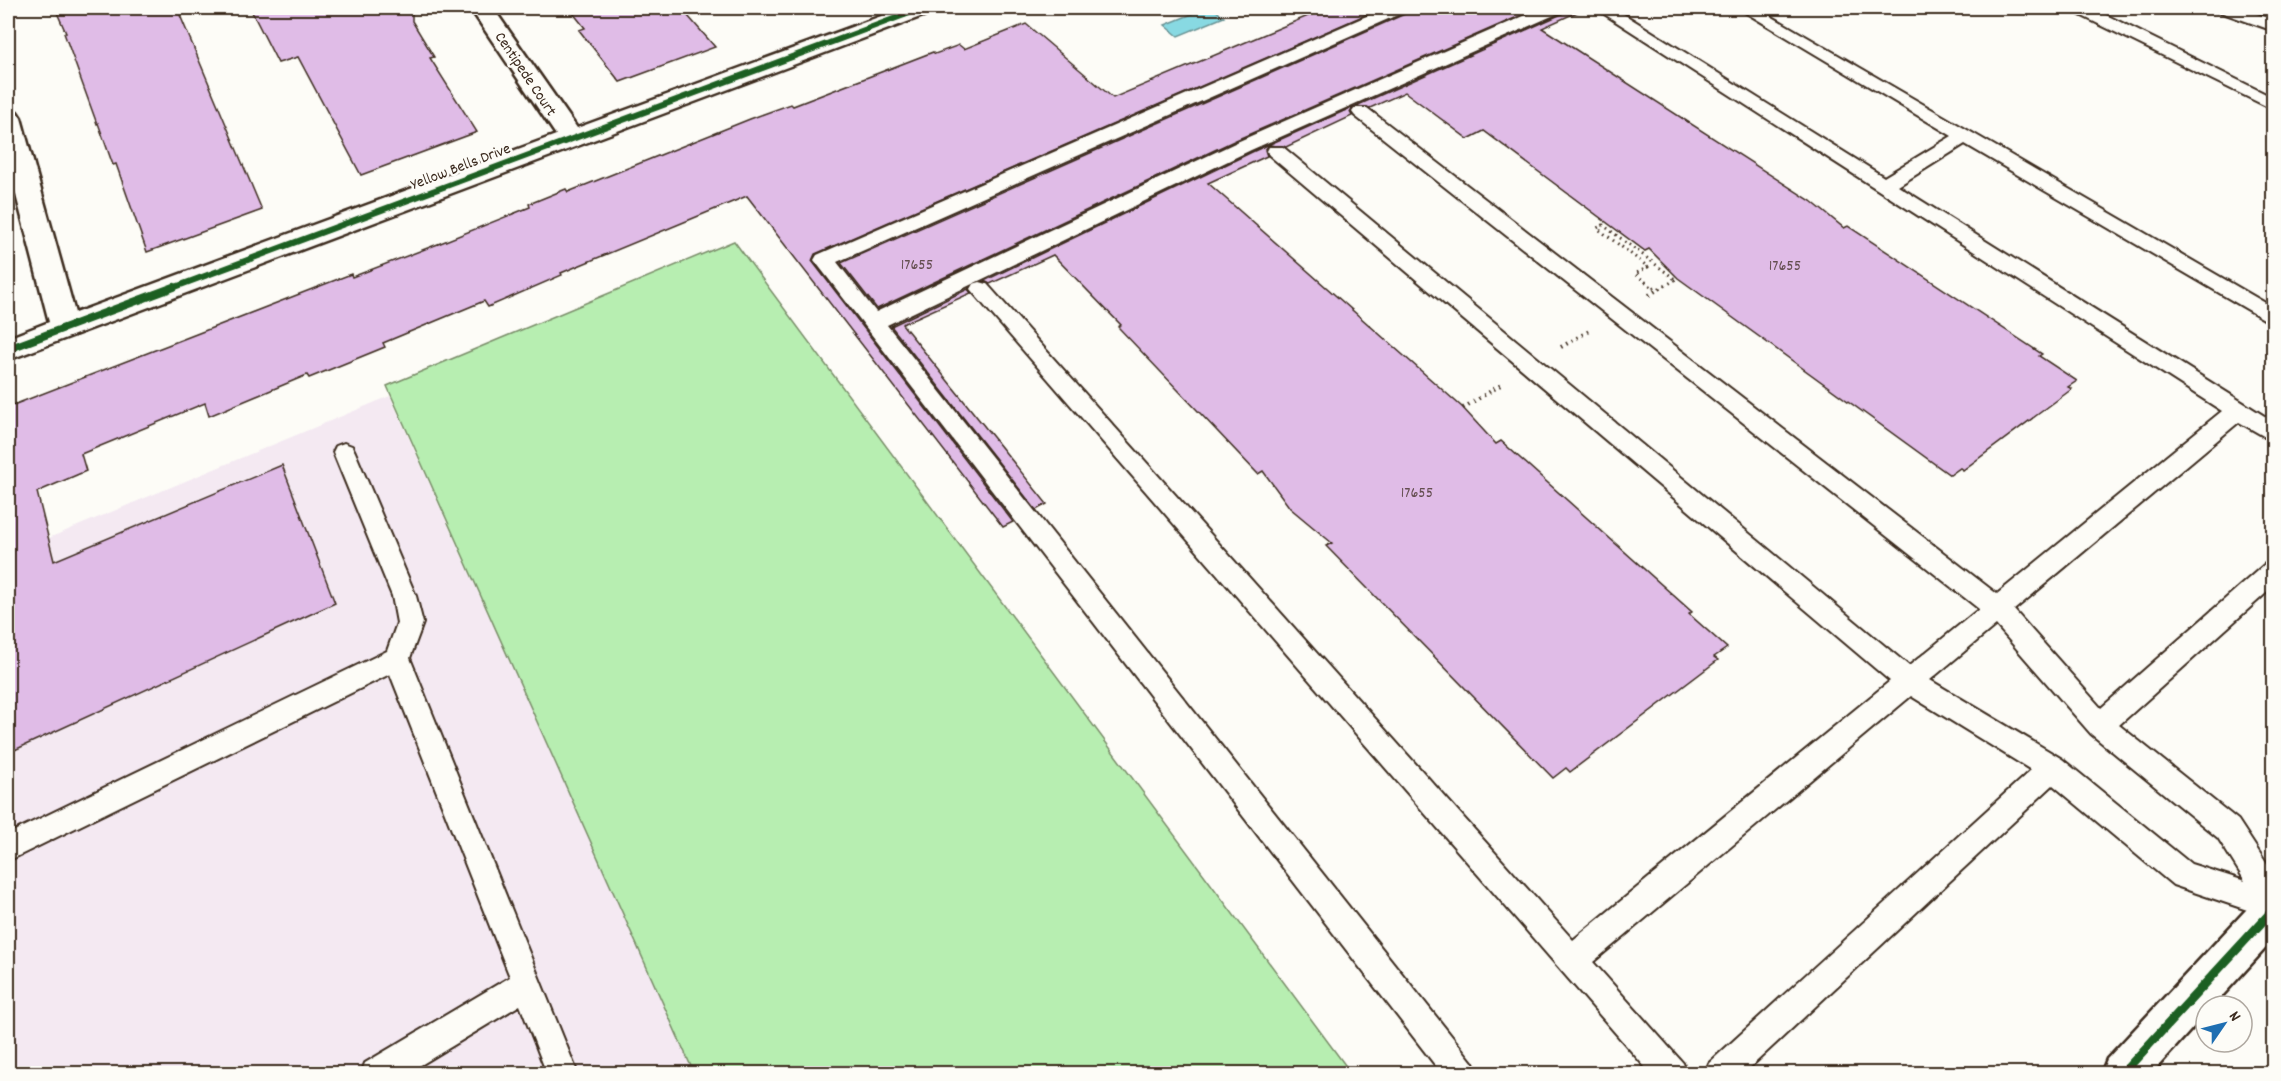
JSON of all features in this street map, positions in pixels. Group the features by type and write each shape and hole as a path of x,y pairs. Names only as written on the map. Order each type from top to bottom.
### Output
{"street":[{"name":"Centipede Court","path":"482,8 571,138"},
{"name":"Yellow Bells Drive","path":"8,349 923,8"},
{"path":"8,118 65,328"},
{"path":"2122,1074 2274,906"}],"lane":[{"path":"1398,8 824,260 1462,1074"},
{"path":"872,323 1244,146 1555,8"},
{"path":"1603,8 2274,433"},
{"path":"1746,8 2274,318"},
{"path":"2080,8 2274,105"},
{"path":"2226,8 2273,25"},
{"path":"1361,112 1997,609 2100,726 2228,829 2274,906"},
{"path":"1885,185 1965,136"},
{"path":"1276,151 1909,681 2052,768 2183,875 2274,906"},
{"path":"980,289 1672,1074"},
{"path":"1572,960 2238,410"},
{"path":"344,452 404,596 410,623 398,658 563,1074"},
{"path":"2100,726 2274,571"},
{"path":"8,848 398,658"},
{"path":"1720,1074 2052,768"},
{"path":"376,1074 528,984"}],"path":[{"path":"1603,225 1677,278 1657,290 1635,274 1648,267 1597,228 1603,225"},
{"path":"1557,350 1593,329"},
{"path":"1463,408 1513,377"}],"shaded area":[{"path":"390,396 694,1073 8,1074 8,555"}],"green space":[{"path":"734,241 1351,1073 694,1073 387,386"}],"water":[{"path":"1184,8 1217,8 1214,9 1224,17 1178,36 1165,25 1192,14"}],"building":[{"path":"55,8 177,8 262,210 147,252 116,164 113,165"},
{"path":"250,8 412,8 412,21 434,57 430,58 477,132 361,175 298,57 278,63"},
{"path":"569,8 681,8 715,47 620,82 579,30 585,28"},
{"path":"1327,8 1381,8 815,254 812,261 1013,522 1003,527 747,196 561,273 562,275 488,307 484,301 383,343 385,347 309,378 307,375 209,416 205,403 81,454 86,471 37,492 54,561 282,465 335,603 8,753 8,407 351,274 352,277 438,244 530,207 529,204 566,189 568,192 750,119 791,104 793,106 933,52 935,54 959,45 964,49 1026,24 1113,98"},
{"path":"1408,8 1538,8 1236,140 877,309 841,263 1405,14"},
{"path":"1565,8 1586,8 1542,28 1811,201 1844,228 1848,226 2042,354 2039,356 2077,381 2068,387 2072,389 1963,470 1960,468 1950,475 1678,278 1649,249 1645,251 1484,131 1468,139 1405,92 1370,108 1356,106 1562,14"},
{"path":"1353,107 1350,112 1352,116 1286,147 1269,145 1265,150 1267,156 1208,183 1462,407 1496,444 1501,441 1692,612 1689,614 1727,648 1714,657 1718,660 1570,772 1566,768 1553,778 1326,546 1332,543 1290,508 1263,471 1258,474 1118,327 1121,325 1053,255 990,284 984,281 1252,152"},
{"path":"968,289 971,293 902,324 1047,504 1036,510 891,326"}],"cycle path":[{"path":"8,349 923,8"},
{"path":"2122,1074 2274,909"}]}
